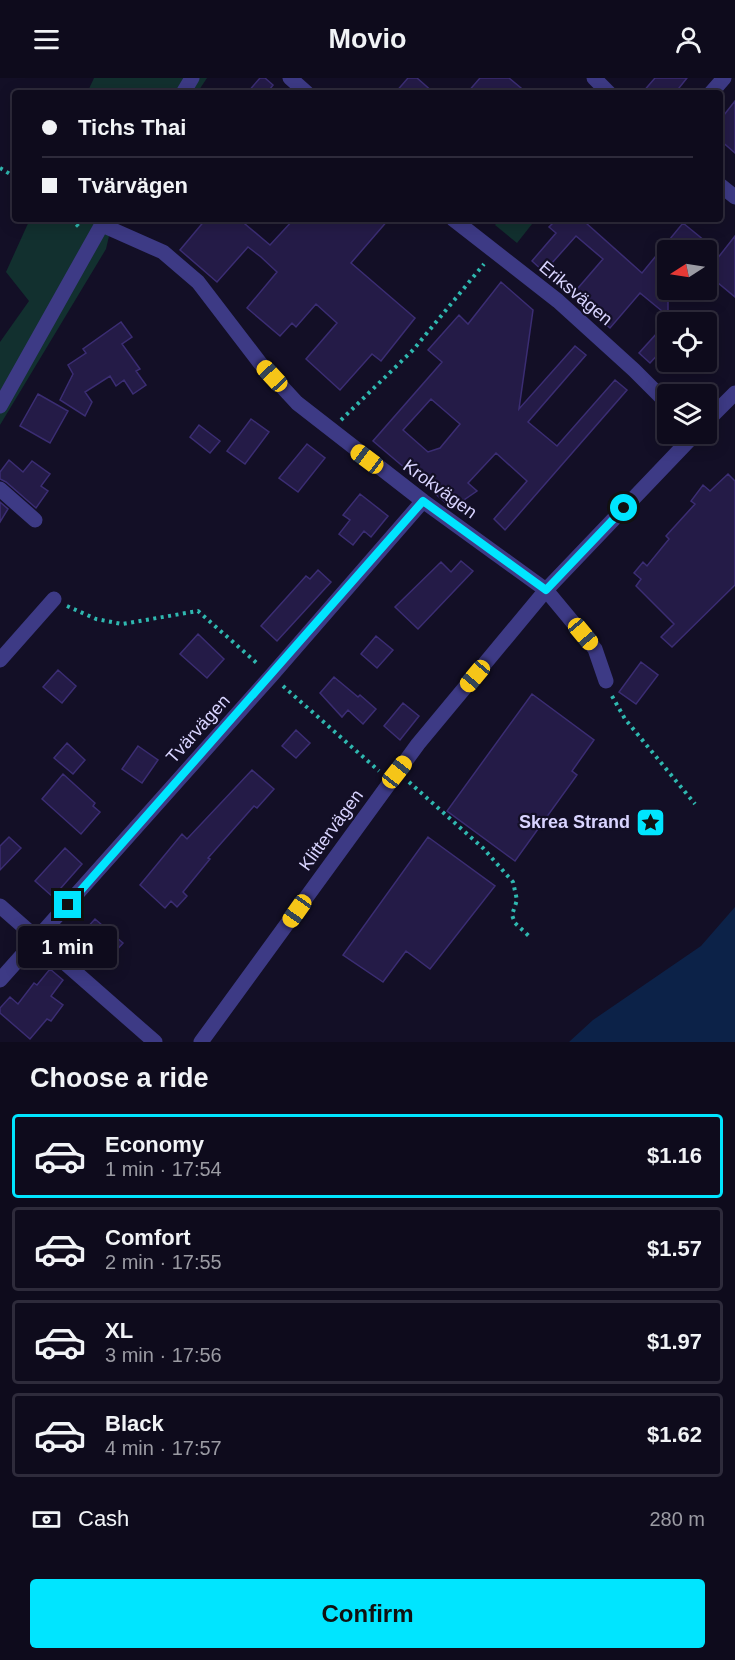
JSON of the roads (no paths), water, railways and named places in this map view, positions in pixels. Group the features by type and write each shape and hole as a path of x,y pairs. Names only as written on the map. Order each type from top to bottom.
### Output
{"street":[{"path":"290,78 304,90"},
{"path":"594,78 606,90"},
{"path":"714,90 724,78"},
{"path":"723,187 735,197"},
{"path":"0,406 103,222"},
{"name":"Krokvägen","path":"103,222 163,252 198,282 260,363 297,403 423,501 546,590 595,649 606,681"},
{"name":"Eriksvägen","path":"457,222 558,302 657,393"},
{"path":"717,411 735,393"},
{"name":"Klittervägen","path":"201,1042 393,777 546,590 685,444"},
{"path":"0,489 35,520"},
{"name":"Tvärvägen","path":"0,980 271,676 423,501"},
{"path":"0,660 54,599"},
{"path":"0,906 36,940 155,1042"}],"water":[{"path":"735,907 735,1042 569,1042 593,1020 701,946"}],"place":[{"name":"Skrea Strand","path":"651,822"}]}
